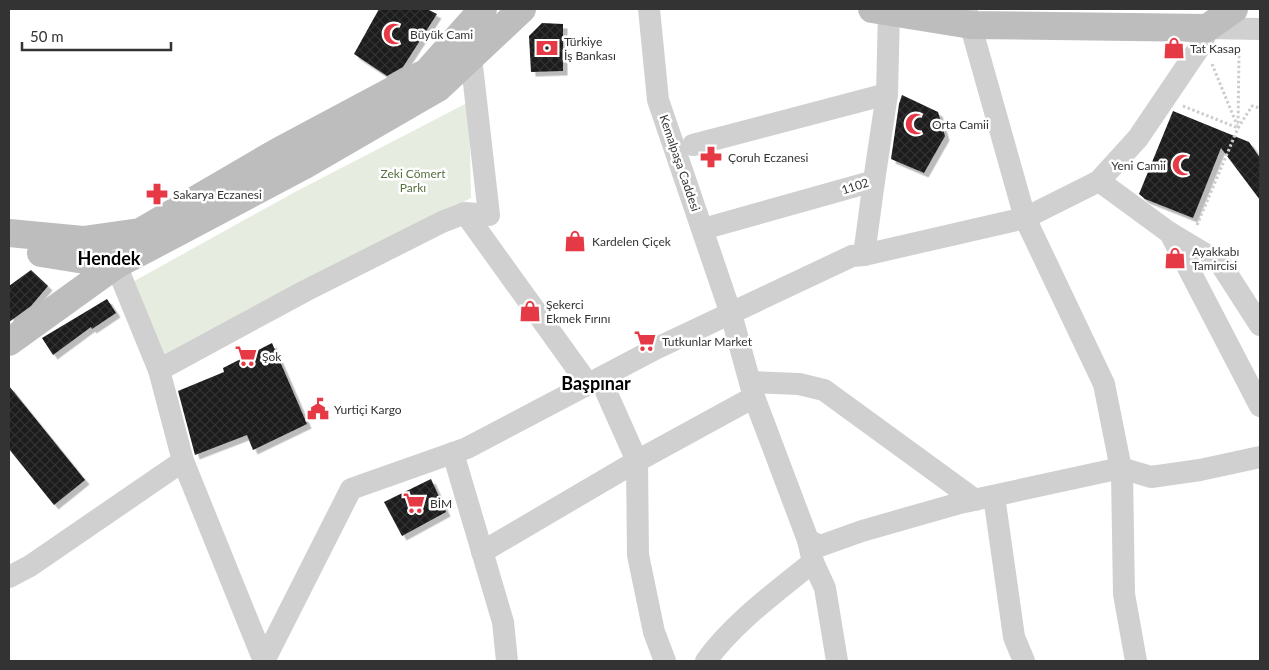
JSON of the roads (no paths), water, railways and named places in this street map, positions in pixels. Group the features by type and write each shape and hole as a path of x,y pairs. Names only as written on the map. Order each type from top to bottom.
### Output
{"main road":[{"path":"9,234 84,240 140,232 279,151 427,72 483,9"},
{"path":"9,342 116,265 305,164 438,88 522,9"},
{"path":"1076,9 1200,23"},
{"path":"881,10 969,17 1200,23 1245,22"},
{"path":"116,265 140,232"},
{"path":"9,248 116,265"}],"street":[{"name":"Kemalpaşa Caddesi","path":"649,9 658,100 731,314 752,389 824,588 837,661"},
{"name":"1102","path":"703,229 874,181 887,94 881,10"},
{"path":"969,17 1025,218 1104,384 1121,468 1124,594 1136,661"},
{"path":"264,661 351,489 467,448 657,348 852,256 864,255 1025,218 1099,181 1138,138 1165,98 1200,23"},
{"path":"158,370 305,291 442,222 464,213 489,215 476,52"},
{"path":"693,145 887,94"},
{"path":"864,255 874,181"},
{"path":"1099,181 1170,232 1220,263 1260,325"},
{"path":"464,213 594,381 636,461 638,555 654,632 665,661"},
{"path":"1170,232 1260,406"},
{"path":"116,265 158,370 183,461 264,661"},
{"path":"482,552 636,461 752,389 798,384 824,390 985,498 1014,637 1024,661"},
{"path":"452,453 503,622 507,661"},
{"path":"808,540 820,546 862,531 985,498 1121,468 1151,477 1200,470 1260,457"},
{"path":"9,577 30,566 183,461"},
{"path":"706,661 715,648 764,601 813,562"}],"place":[{"name":"Büyük Cami","path":"394,34"},
{"name":"Türkiye İş Bankası","path":"547,48"},
{"name":"Tat Kasap","path":"1174,48"},
{"name":"Orta Camii","path":"916,124"},
{"name":"Çoruh Eczanesi","path":"711,157"},
{"name":"Yeni Camii","path":"1183,165"},
{"name":"Sakarya Eczanesi","path":"157,194"},
{"name":"Kardelen Çiçek","path":"575,241"},
{"name":"Ayakkabı Tamircisi","path":"1175,258"},
{"name":"Şekerci Ekmek Fırını","path":"530,311"},
{"name":"Tutkunlar Market","path":"645,341"},
{"name":"Şok","path":"246,356"},
{"name":"Yurtiçi Kargo","path":"318,409"},
{"name":"BİM","path":"414,503"}],"district":[{"name":"Hendek","path":"109,258"},
{"name":"Başpınar","path":"596,383"}],"park label":[{"name":"Zeki Cömert Parkı","path":"413,180"}]}
